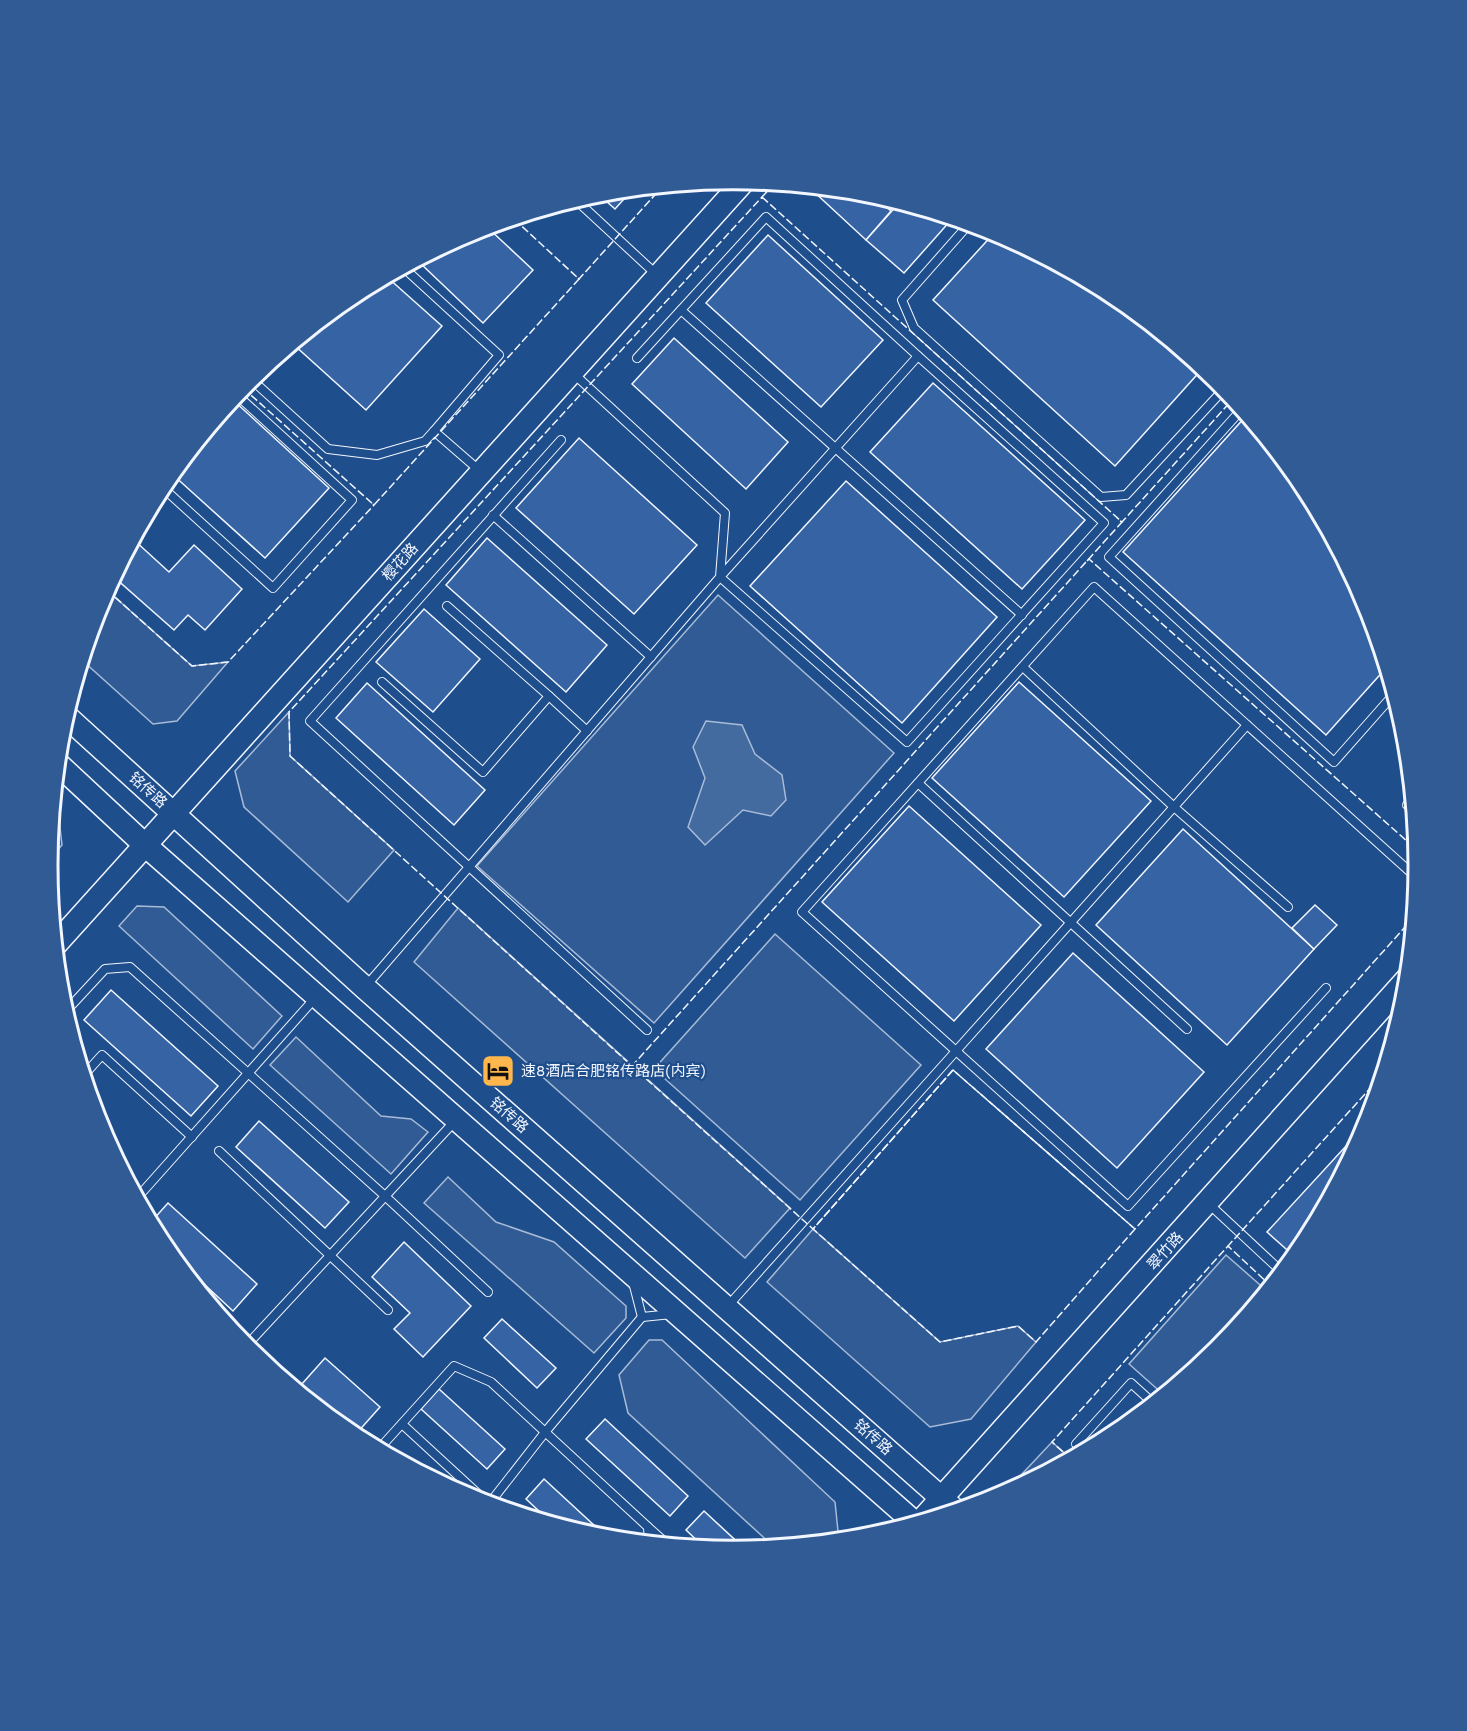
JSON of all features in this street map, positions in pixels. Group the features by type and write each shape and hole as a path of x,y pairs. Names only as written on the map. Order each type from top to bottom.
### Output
{"main road":[{"name":"樱花路","path":"62,937 736,190"},
{"name":"铭传路","path":"74,723 364,988 949,1505"},
{"path":"65,771 145,845 908,1517"},
{"name":"翠竹路","path":"949,1505 1208,1203 1397,990"}],"lane":[{"path":"583,208 658,276"},
{"path":"637,358 765,217 1104,524 907,742 720,577"},
{"path":"963,231 902,300 914,328 1101,497 1126,495 1218,396"},
{"path":"258,386 328,449 377,455 425,441 500,355 410,273"},
{"path":"681,310 1022,615"},
{"path":"364,988 720,577 918,356"},
{"path":"571,372 725,513 720,577"},
{"path":"170,494 273,588 352,500 244,401"},
{"path":"1237,416 1109,557 1334,762 1388,701"},
{"path":"434,431 481,472"},
{"path":"561,440 310,721 647,1030"},
{"path":"493,515 651,657"},
{"path":"1326,988 1128,1206 802,912 1094,587 1408,870"},
{"path":"447,606 587,731"},
{"path":"1023,667 1174,807 1288,907"},
{"path":"382,682 483,772 549,696"},
{"path":"726,1307 1247,725"},
{"path":"918,783 1187,1029"},
{"path":"73,1004 105,969 130,967 385,1196 488,1292"},
{"path":"143,1192 317,996"},
{"path":"90,1068 102,1055 192,1137"},
{"path":"252,1339 456,1119"},
{"path":"219,1151 388,1310"},
{"path":"1208,1203 1276,1266"},
{"path":"630,1272 642,1317"},
{"path":"495,1497 546,1431 642,1317 678,1314"},
{"path":"384,1443 454,1366 491,1382 658,1536"},
{"path":"1078,1446 1076,1444 1131,1383 1148,1398"},
{"path":"402,1424 470,1487"},
{"path":"648,1527 649,1535"}],"shaded area":[{"path":"718,595 894,753 654,1023 477,866"},
{"path":"115,597 192,666 228,662 177,721 153,724 89,666"},
{"path":"289,712 290,756 394,850 348,902 244,807 235,771"},
{"path":"706,721 742,725 755,754 782,775 786,800 771,816 743,810 705,845 688,827 705,778 693,747"},
{"path":"60,826 62,845 59,849"},
{"path":"137,906 164,907 282,1016 253,1049 119,926"},
{"path":"458,908 790,1208 745,1258 414,962"},
{"path":"775,934 921,1065 800,1200 654,1069"},
{"path":"296,1037 381,1116 411,1119 428,1132 391,1174 270,1065"},
{"path":"448,1177 496,1222 554,1242 626,1306 626,1318 594,1353 424,1203"},
{"path":"813,1229 940,1342 1018,1326 1036,1342 971,1419 930,1427 767,1282"},
{"path":"1226,1255 1261,1286 1211,1343 1158,1390 1129,1364"},
{"path":"649,1340 662,1340 835,1502 838,1532 766,1539 628,1413 619,1375"},
{"path":"1052,1442 1065,1453 1032,1471 1022,1474"}],"building":[{"path":"818,196 865,203 891,211 866,240"},
{"path":"624,200 615,209 607,202"},
{"path":"893,210 947,225 904,273 866,240"},
{"path":"495,234 533,270 483,323 423,266"},
{"path":"768,235 883,340 821,407 706,303"},
{"path":"987,240 1032,260 1109,304 1179,358 1197,375 1115,466 933,300"},
{"path":"393,283 442,326 366,410 299,349 358,304"},
{"path":"674,338 788,442 746,489 632,384"},
{"path":"933,383 1085,520 1022,589 870,452"},
{"path":"239,406 329,488 265,558 179,480"},
{"path":"1242,421 1295,490 1318,528 1357,607 1380,674 1326,735 1123,552"},
{"path":"579,438 697,545 634,614 516,508"},
{"path":"846,481 997,617 902,723 750,586"},
{"path":"487,538 607,645 566,692 446,585"},
{"path":"140,545 169,572 194,545 242,589 205,630 188,615 174,630 121,583"},
{"path":"424,609 480,659 433,712 376,662"},
{"path":"1019,682 1151,801 1064,897 932,778"},
{"path":"367,683 485,790 454,825 336,718"},
{"path":"909,806 1041,925 954,1021 822,902"},
{"path":"1183,829 1314,949 1227,1045 1096,925"},
{"path":"1315,905 1337,925 1314,949 1292,928"},
{"path":"1073,953 1204,1072 1117,1168 986,1049"},
{"path":"111,990 218,1086 191,1116 84,1020"},
{"path":"259,1121 349,1202 325,1228 236,1147"},
{"path":"1348,1144 1318,1203 1288,1251 1267,1232"},
{"path":"168,1203 257,1284 233,1311 206,1286 172,1241 157,1216"},
{"path":"404,1242 471,1306 423,1357 394,1329 410,1313 372,1277"},
{"path":"502,1319 556,1368 537,1388 484,1338"},
{"path":"325,1358 380,1407 361,1429 302,1384"},
{"path":"439,1389 505,1449 487,1469 421,1409"},
{"path":"605,1419 688,1496 670,1516 586,1439"},
{"path":"544,1479 595,1526 539,1511 526,1499"},
{"path":"704,1511 735,1540 696,1539 686,1530"}],"fence":[{"path":"762,197 767,192"},
{"path":"578,278 655,195"},
{"path":"762,197 1122,522 632,1066 290,756 289,712 762,197"},
{"path":"250,394 374,505 579,279 520,225"},
{"path":"1120,521 1122,522 1227,405"},
{"path":"115,597 192,666 228,662 373,504"},
{"path":"1087,561 1089,559 1407,842"},
{"path":"634,1064 632,1066 813,1229 953,1070 1135,1229 1405,927"},
{"path":"953,1070 1135,1229 1036,1342 1018,1326 940,1342 813,1229 953,1070"},
{"path":"1229,1247 1371,1087"},
{"path":"1065,1453 1052,1442 1228,1246 1265,1281"}],"place":[{"name":"速8酒店合肥铭传路店(内宾)","path":"498,1071"}]}
